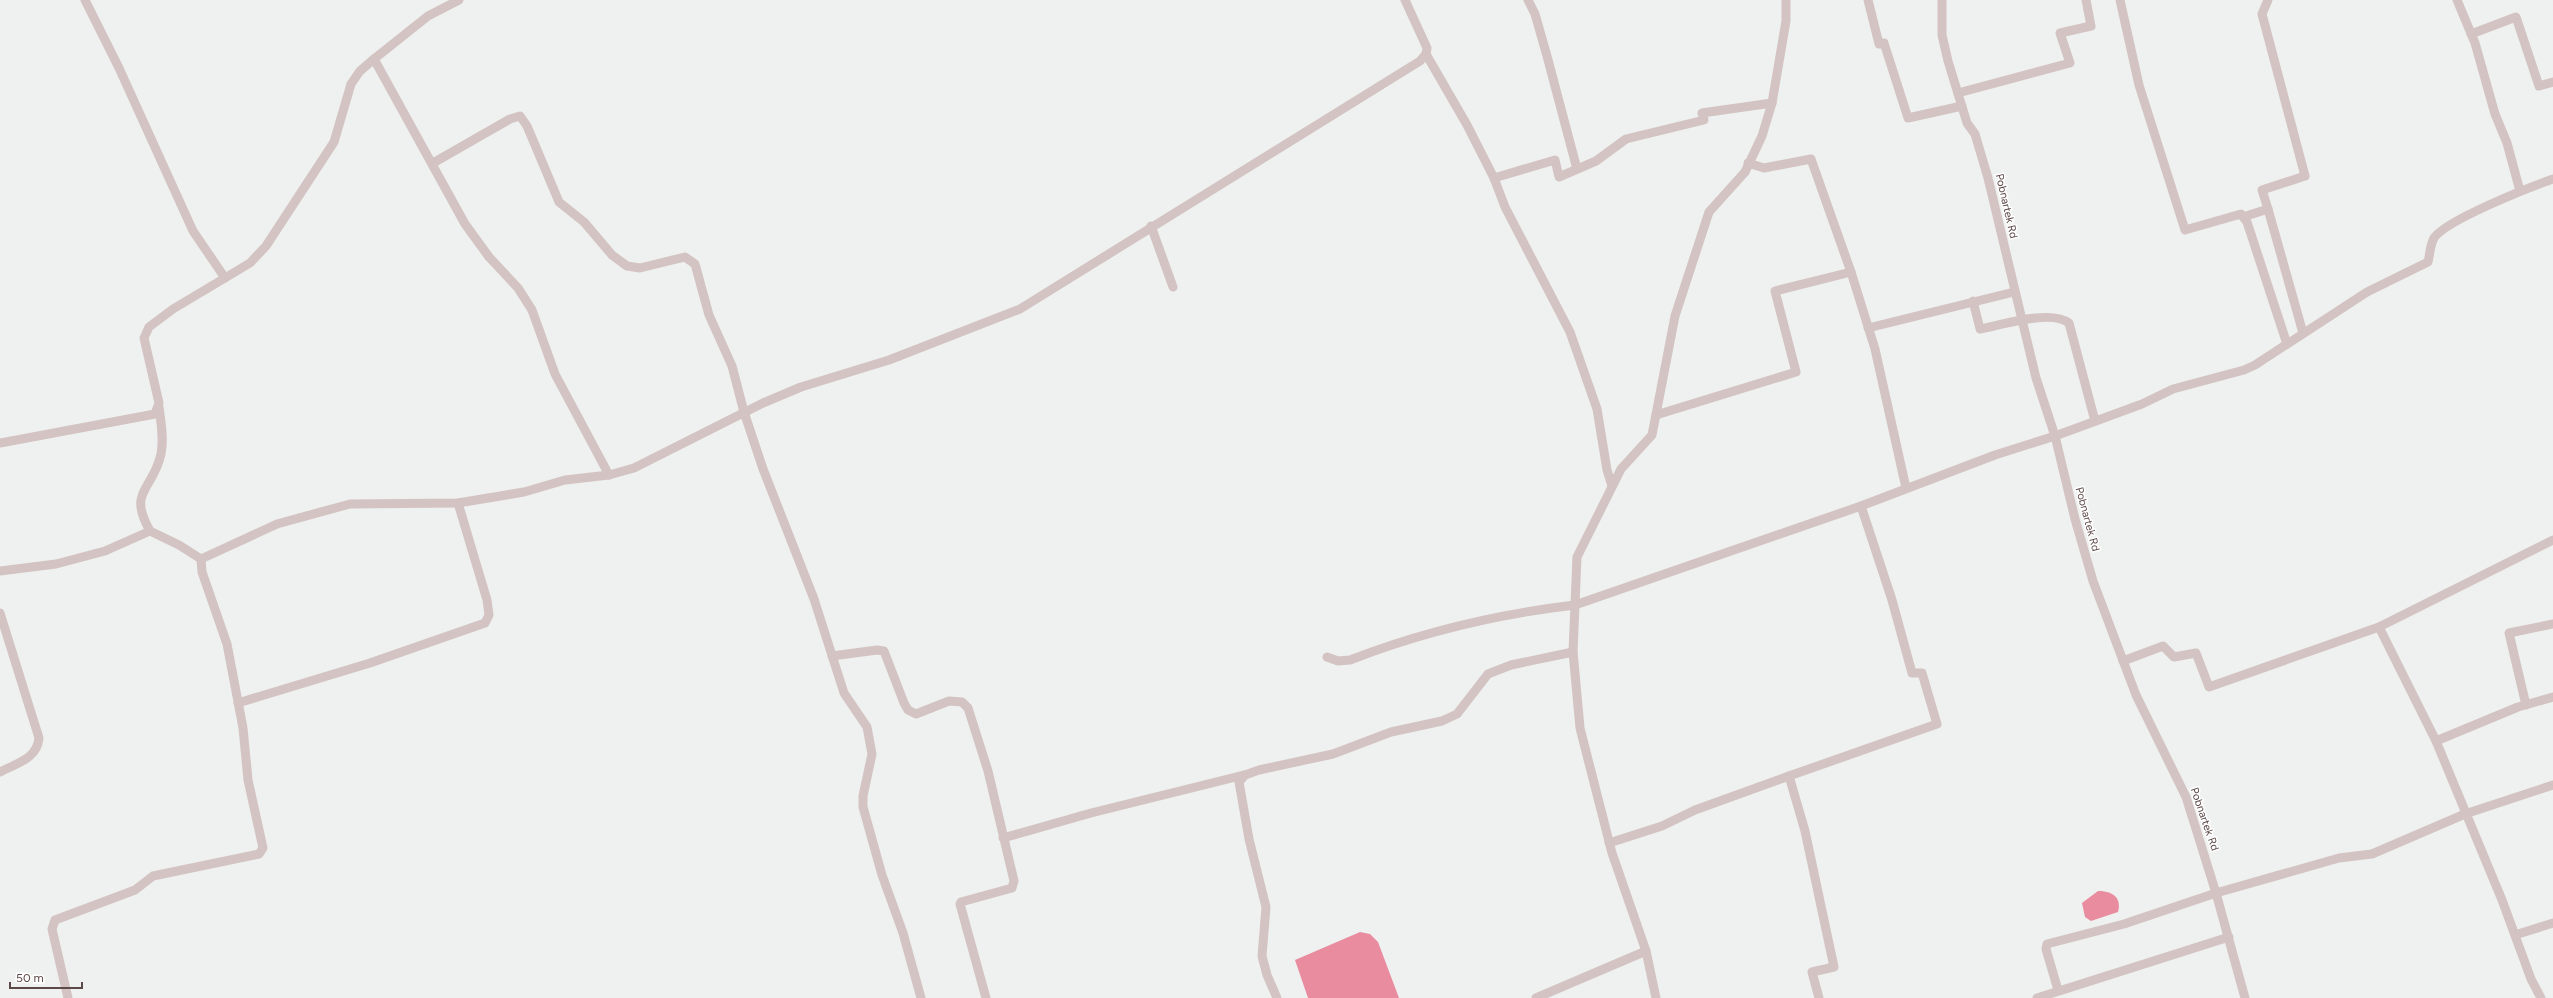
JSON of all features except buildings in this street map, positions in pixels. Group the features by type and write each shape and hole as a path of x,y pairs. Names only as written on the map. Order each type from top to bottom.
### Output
{"street":[{"path":"85,0 119,68 193,231 225,278"},
{"path":"202,559 179,545 150,531 140,510 139,500 161,455 162,433 159,407 145,334 149,327 173,309 250,263 266,246 334,142 350,84 360,70 428,16 459,0"},
{"path":"1405,0 1426,48 1426,54 1467,125 1494,178 1505,207 1570,332 1597,409 1607,470 1612,486"},
{"path":"1528,0 1547,56 1577,169"},
{"path":"1656,998 1646,951 1609,843 1580,728 1573,652 1577,557 1621,469 1652,435 1675,316 1709,212 1744,172 1762,136 1772,103 1786,21 1786,0"},
{"path":"1868,0 1879,44 1884,43 1908,118 1962,106"},
{"name":"Pobnartek Rd","path":"1942,0 1942,35 1967,122 1975,134 1988,178 2014,292 2036,378 2055,436 2075,519 2093,581 2136,695 2186,797 2229,937 2245,998"},
{"path":"1958,93 2070,63 2060,33 2091,26 2086,0"},
{"path":"2120,0 2139,85 2185,230 2241,214 2247,222 2287,344"},
{"path":"2268,0 2262,14 2305,176 2262,190 2303,333"},
{"path":"2457,0 2471,34 2495,114 2507,142 2520,191"},
{"path":"2471,34 2516,17 2539,86 2553,82"},
{"path":"202,559 278,524 350,504 458,503 524,492 565,480 609,475 646,463 744,412 802,387 889,360 1020,309 1150,226 1395,78 1426,54"},
{"path":"374,59 433,163 465,224 489,257 518,288 532,310 555,374 609,475"},
{"path":"1494,178 1555,160 1559,177 1596,161 1626,139 1704,120 1702,112 1772,103"},
{"path":"433,163 513,117 522,117 559,202 584,222 612,255 627,266 640,268 685,258 695,264 708,315 732,366 744,412 763,469 814,599 844,693 867,727 872,754 863,796 864,807 882,875 903,934 922,998"},
{"path":"1748,163 1764,168 1811,159 1851,272 1868,328 1906,488"},
{"path":"1327,657 1338,661 1350,660 1474,622 1533,610 1575,605 1861,506 1994,455 2055,436 2142,404 2173,389 2244,370 2368,292 2428,262 2432,242 2438,233 2467,216 2520,191 2553,179"},
{"path":"2243,217 2268,209"},
{"path":"1150,226 1172,287"},
{"path":"1656,415 1796,372 1775,291 1851,272"},
{"path":"1868,328 2014,292"},
{"path":"1973,301 1980,329 2021,320 2056,317 2070,323 2095,421"},
{"path":"0,443 156,414 159,407"},
{"path":"238,704 370,663 485,623 489,615 487,600 458,503"},
{"path":"1609,843 1662,826 1695,810 1936,724 1922,673 1912,673 1892,600 1861,506"},
{"path":"0,571 63,562 105,551 150,531"},
{"path":"2123,661 2163,646 2174,657 2196,653 2209,687 2379,627 2499,569 2553,540"},
{"path":"68,998 52,929 55,920 135,890 153,876 259,854 262,851 263,843 248,780 246,744 227,644 202,572 202,559"},
{"path":"0,613 39,738 38,749 33,755 0,772"},
{"path":"2526,705 2509,633 2553,624"},
{"path":"2379,627 2436,741 2541,998"},
{"path":"832,656 877,650 884,651 908,710 916,714 949,701 962,702 973,721 1013,872 1013,886 961,902 960,904 986,998"},
{"path":"1004,838 1091,813 1245,775 1286,763 1333,754 1391,732 1442,721 1457,714 1488,674 1511,665 1573,652"},
{"path":"2436,741 2526,705 2553,697"},
{"path":"1245,775 1239,782 1240,796 1266,907 1262,956 1267,975 1277,998"},
{"path":"1789,776 1806,831 1834,967 1812,972 1819,998"},
{"path":"2058,990 2046,949 2047,944 2124,924 2216,893 2339,858 2372,854 2465,814 2553,785"},
{"path":"2515,935 2553,923"},
{"path":"2037,998 2058,990 2229,937"},
{"path":"1536,998 1646,951"}],"shaded area":[{"path":"2098,891 2108,892 2115,896 2119,902 2118,912 2091,921 2085,917 2082,903"},
{"path":"1360,932 1370,934 1378,942 1399,998 1308,998 1295,960"}]}
